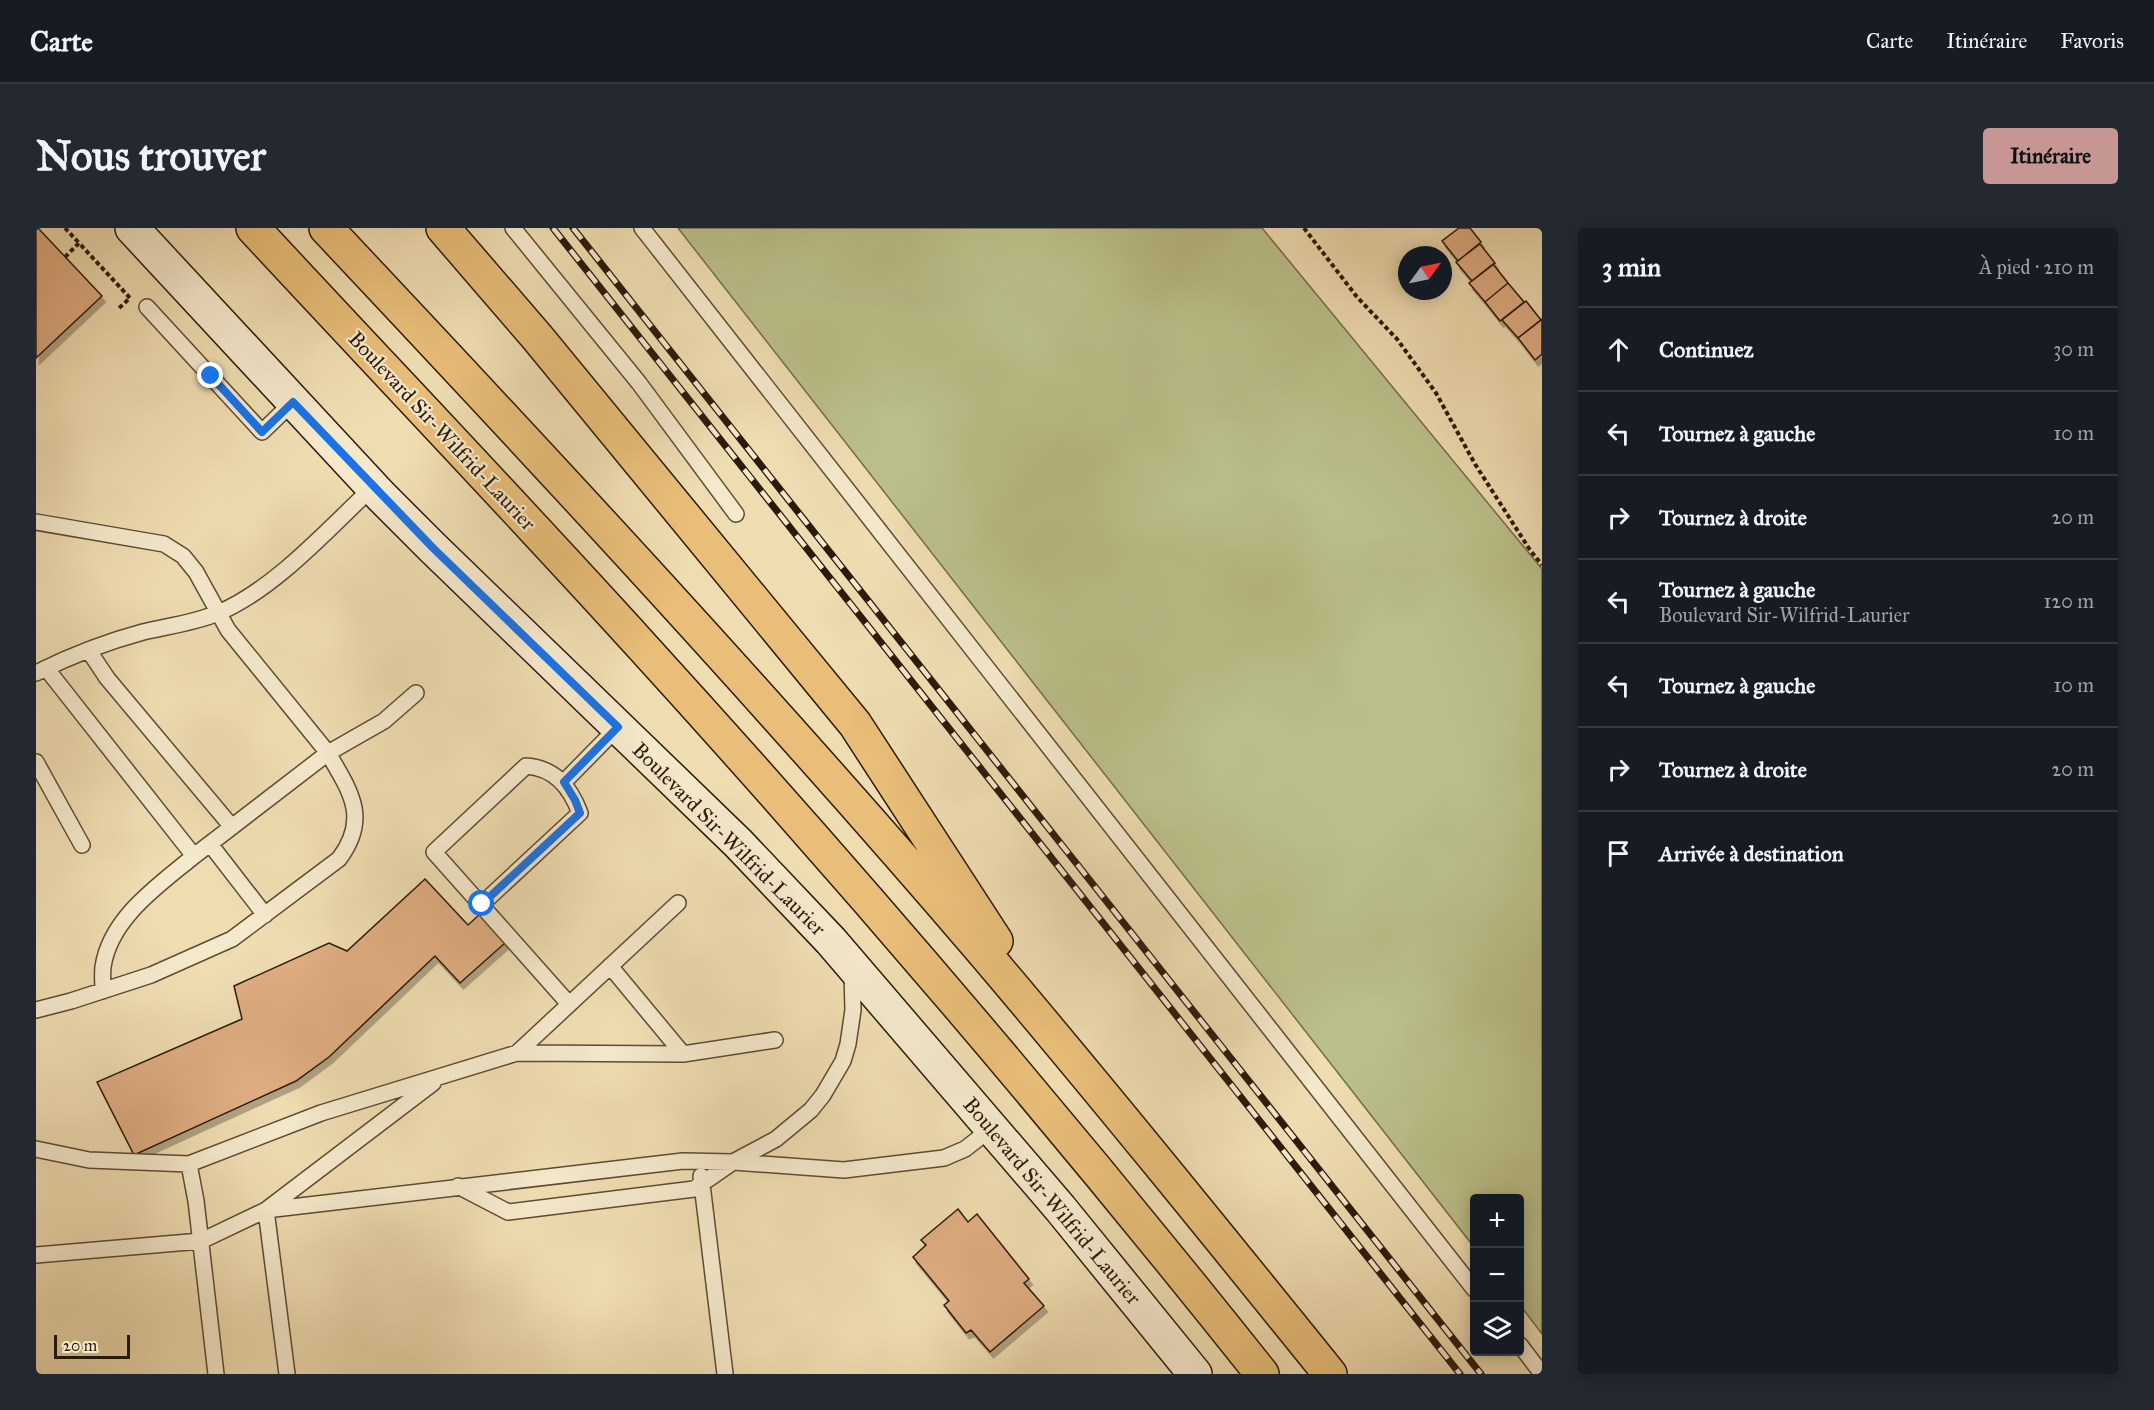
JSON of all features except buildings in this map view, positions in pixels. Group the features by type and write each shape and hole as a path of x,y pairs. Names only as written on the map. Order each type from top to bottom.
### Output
{"highway":[{"name":"Boulevard Sir-Wilfrid-Laurier","path":"253,228 639,643 784,805 976,1027 1262,1374"},
{"path":"326,228 528,442 710,640 1067,1051 1330,1374"},
{"path":"443,228 545,346 855,724 1067,1051"}],"street":[{"name":"Boulevard Sir-Wilfrid-Laurier","path":"132,228 373,487 753,859 852,964 992,1128 1195,1374"}],"lane":[{"path":"513,228 639,383 736,514"},
{"path":"642,228 1470,1283"},
{"path":"147,307 262,432 293,402"},
{"path":"194,856 41,670 140,633 218,613 246,598 276,578 373,487"},
{"path":"36,522 164,544 183,556 196,572 238,644 327,753 350,790 355,808 355,826 348,846 339,859 232,939 151,975 36,1010"},
{"path":"89,651 107,678 232,827"},
{"path":"103,991 103,968 109,946 135,907 194,856 327,753 384,721 416,693"},
{"path":"564,782 618,727"},
{"path":"36,762 82,846"},
{"path":"482,904 580,813 564,782 549,772 526,766 434,852 569,1004"},
{"path":"210,844 264,915"},
{"path":"517,1053 678,903"},
{"path":"458,1186 508,1212 694,1189 733,1161 776,1139 794,1126 811,1110 834,1078 843,1061 852,1026 854,1010 852,964"},
{"path":"610,966 683,1054"},
{"path":"36,1149 89,1160 189,1164 321,1113 517,1053 683,1054 775,1040"},
{"path":"36,1255 201,1241 266,1209 442,1076"},
{"path":"266,1209 699,1161 733,1161 844,1170 931,1160 955,1154 992,1128"},
{"path":"699,1161 725,1374"},
{"path":"189,1164 196,1201 216,1374"},
{"path":"266,1209 287,1374"},
{"path":"1524,1350 1542,1374"}],"path":[{"path":"65,228 130,298 118,309"},
{"path":"1304,228 1357,297 1397,339 1436,393 1474,464 1542,565"},
{"path":"65,256 79,243"}],"green space":[{"path":"678,228 1262,228 1542,569 1542,1334 1524,1310 1524,1194 1470,1194 1470,1242"}],"railway":[{"path":"553,228 1460,1374"},
{"path":"573,228 1481,1374"}],"route":[{"path":"211,376 262,432 293,402 433,548 618,727 564,782 580,813 482,904"}]}
